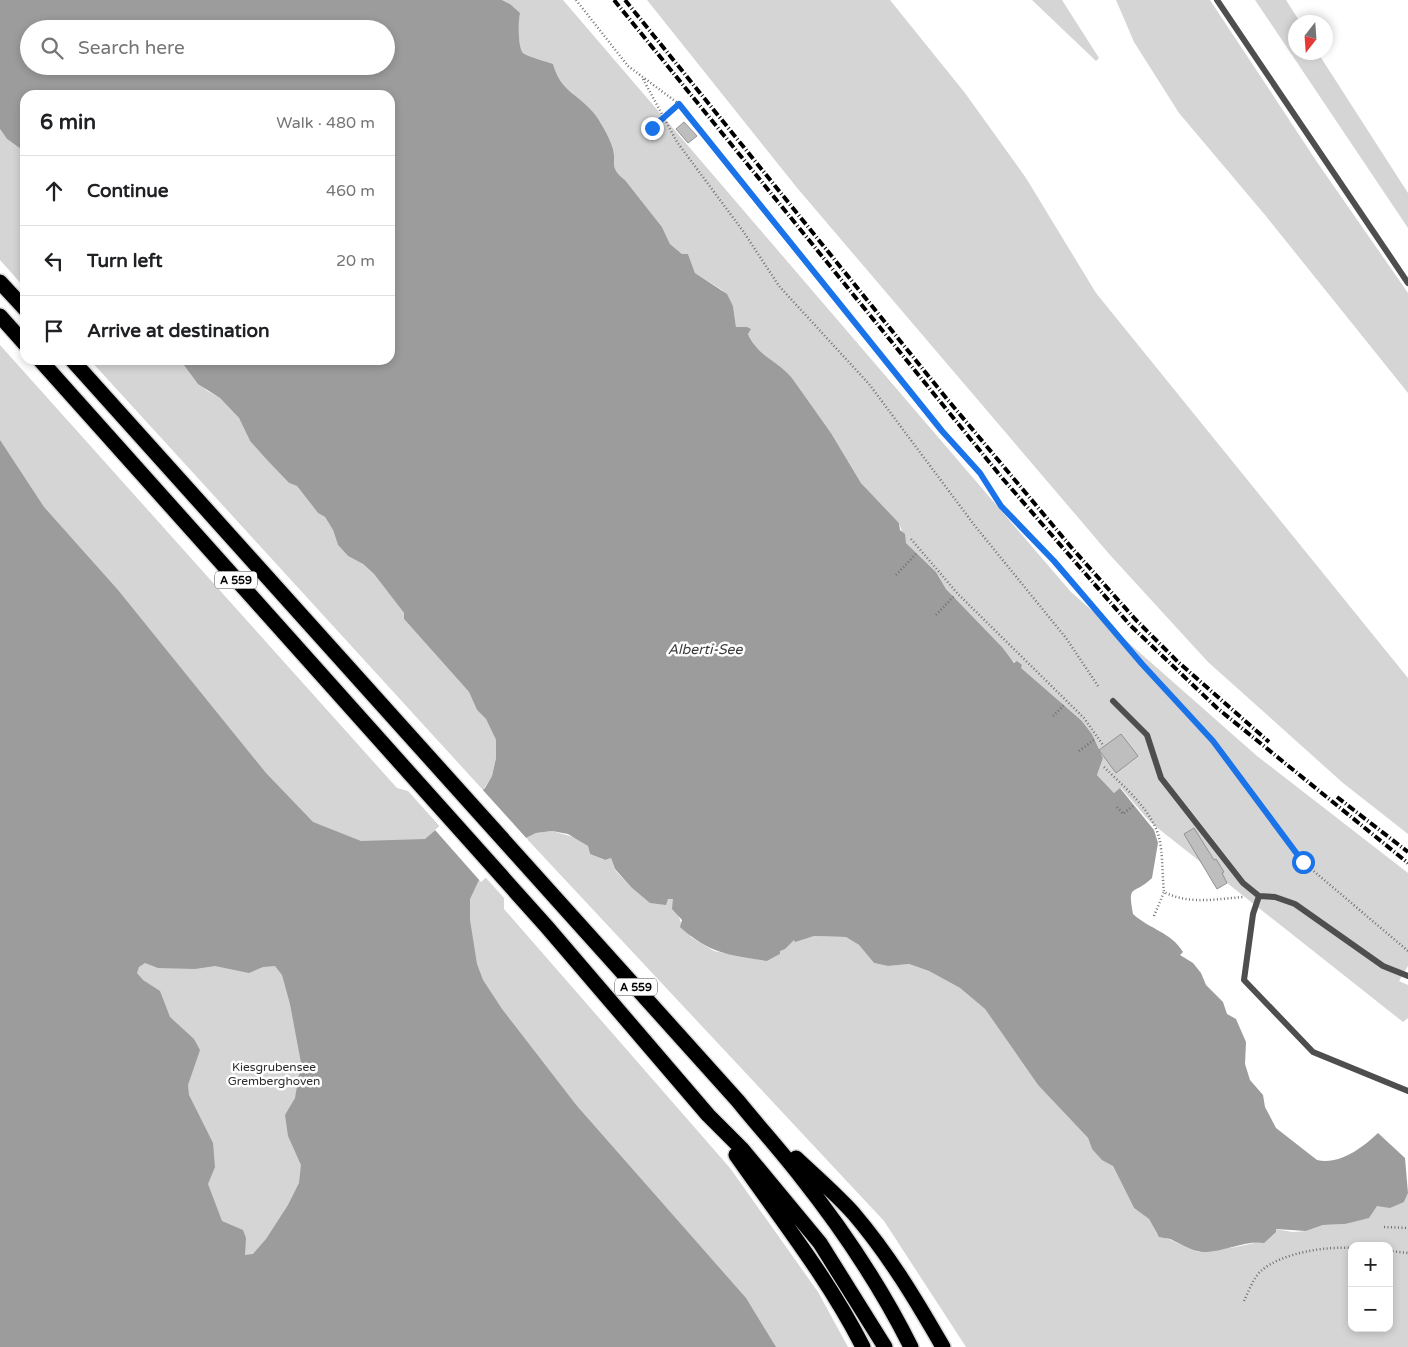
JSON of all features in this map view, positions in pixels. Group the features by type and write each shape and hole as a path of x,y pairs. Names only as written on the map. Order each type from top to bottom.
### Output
{"highway":[{"path":"0,282 20,304"},
{"path":"0,316 20,338"},
{"name":"A 559","path":"44,365 514,889 708,1115 742,1149 820,1243 885,1347"},
{"name":"A 559","path":"77,365 738,1101 800,1176 838,1226 898,1321 911,1347"},
{"path":"738,1101 852,1213 903,1280 942,1347"},
{"path":"708,1115 836,1298 863,1347"}],"lane":[{"path":"1217,0 1408,282"},
{"path":"1113,701 1147,735 1161,778 1243,883 1259,896 1275,896 1295,904 1383,966 1408,976"},
{"path":"1259,896 1253,914 1244,980 1314,1052 1408,1091"}],"path":[{"path":"576,0 628,66 679,104 942,431 980,473 1001,506 1054,561 1142,664 1213,741 1303,862 1408,951"},
{"path":"642,77 665,116 677,142 743,231 779,286 869,384 975,526 1066,638 1098,686"},
{"path":"652,128 679,104"},
{"path":"911,539 958,594 1084,718 1102,745"},
{"path":"896,575 916,554"},
{"path":"936,614 954,596"},
{"path":"1053,716 1064,705"},
{"path":"1079,752 1095,739"},
{"path":"1104,767 1137,801 1153,822 1159,839 1164,892 1154,916"},
{"path":"1117,807 1123,814 1134,805"},
{"path":"1164,892 1178,899 1204,900 1259,896"},
{"path":"1384,1227 1408,1228"},
{"path":"1244,1302 1256,1276 1277,1261 1321,1249 1348,1248"},
{"path":"1393,1251 1408,1253"}],"green space":[{"path":"502,0 563,0 1071,592 1257,756 1408,873 1408,966 1399,981 1408,985 1408,1018 1403,1022 1150,822 1121,788 1114,793 1097,775 1103,758 1092,734 1082,721 1020,668 1022,666 1008,656 1002,647 946,589 936,572 906,543 899,523 861,483 831,433 792,378 759,353 748,334 750,329 747,327 736,327 733,306 722,290 695,273 688,254 682,254 670,244 662,227 616,171 611,142 595,115 560,81 553,64 523,53 519,40 519,13 510,4"},
{"path":"647,0 890,0 965,93 1026,178 1096,293 1408,678 1408,834 1343,783 1208,662 1110,555 798,189"},
{"path":"1032,0 1062,0 1099,58 1096,61"},
{"path":"1116,0 1210,0 1317,162 1408,293 1408,393 1265,215 1179,113 1134,42"},
{"path":"1255,0 1286,0 1296,15 1288,15 1288,49"},
{"path":"1295,60 1322,60 1408,193 1408,228"},
{"path":"0,129 7,139 20,148 20,282 0,260"},
{"name":"Kiesgrubensee Gremberghoven","path":"0,345 397,788 408,791 504,898 504,909 730,1168 818,1292 848,1347 0,1347"},
{"path":"95,365 185,365 206,390 220,398 239,418 250,441 289,483 297,486 318,513 325,517 333,530 338,545 348,556 363,564 374,574 404,613 404,619 469,692 477,710 486,719 496,740 496,758 492,776 483,790"},
{"path":"552,831 577,838 588,846 590,854 604,860 611,858 615,870 631,887 673,899 681,923 691,937 714,951 767,961 780,954 780,951 794,940 814,936 846,937 859,945 874,963 888,966 909,964 929,971 960,988 985,1009 1038,1085 1088,1138 1092,1149 1113,1166 1134,1208 1149,1219 1157,1234 1198,1252 1254,1243 1275,1229 1293,1232 1306,1231 1323,1225 1345,1224 1377,1206 1404,1202 1408,1193 1408,1347 966,1347 884,1221 526,838 536,833"}],"water":[{"name":"Alberti-See","path":"0,0 502,0 510,4 520,13 519,40 523,53 553,64 560,81 595,115 611,142 616,171 662,227 670,244 682,254 688,254 695,273 727,294 733,306 736,327 751,329 748,334 757,348 792,378 831,433 861,483 899,523 900,530 905,534 906,543 936,572 946,589 1002,647 1014,663 1017,661 1022,665 1021,668 1082,721 1092,734 1103,758 1097,775 1114,793 1120,788 1154,830 1158,843 1152,878 1132,893 1131,904 1133,914 1178,945 1183,952 1180,955 1193,963 1201,973 1206,985 1223,1002 1227,1014 1236,1019 1246,1042 1245,1064 1250,1080 1263,1095 1265,1107 1276,1128 1317,1160 1326,1161 1342,1158 1350,1154 1378,1133 1405,1158 1408,1193 1404,1202 1390,1208 1377,1206 1369,1218 1345,1224 1323,1225 1306,1231 1276,1229 1276,1232 1264,1243 1251,1243 1207,1252 1190,1249 1171,1239 1159,1237 1149,1219 1134,1208 1113,1166 1102,1160 1092,1149 1088,1138 1038,1085 985,1009 960,988 929,971 909,964 888,966 874,963 859,945 846,937 814,936 795,942 794,940 785,949 780,951 780,954 767,961 721,952 701,943 680,927 682,920 672,909 673,899 668,899 666,905 650,903 631,887 615,869 611,858 605,860 590,854 588,846 568,834 552,831 536,833 526,838 479,880 470,899 470,920 477,964 483,980 502,1009 577,1106 746,1298 776,1347 0,1347 0,440 44,507 118,590 266,773 313,822 361,841 425,839 485,788 492,776 496,758 496,740 486,719 477,710 469,692 404,619 404,613 374,574 363,564 348,556 338,545 333,530 325,517 318,513 297,486 289,483 250,441 239,418 220,398 198,384 184,365 395,365 395,90 20,90 20,148 7,139 0,129","holes":["145,963 158,968 195,969 215,966 249,973 263,967 275,966 282,975 290,1004 301,1063 295,1098 285,1115 288,1136 301,1165 299,1183 288,1205 266,1239 253,1254 245,1255 246,1238 243,1230 222,1221 208,1184 215,1167 213,1143 189,1095 188,1085 200,1050 194,1039 170,1017 160,991 143,980 137,973 139,967"]}],"pier":[{"path":"481,788 528,840 481,882 435,830"}],"building":[{"path":"684,122 697,136 688,143 676,129"},
{"path":"1121,734 1138,756 1116,773 1099,750"},
{"path":"1194,828 1214,860 1216,859 1224,872 1222,873 1227,883 1217,889 1184,834"}],"railway":[{"path":"614,0 1003,479 1130,625 1217,708 1408,863"},
{"path":"625,0 947,399 1071,547 1135,619 1178,662 1269,742"},
{"path":"1337,797 1408,852"}],"route":[{"path":"652,128 679,104 942,431 980,473 1001,506 1054,561 1142,664 1213,741 1303,862"}]}
